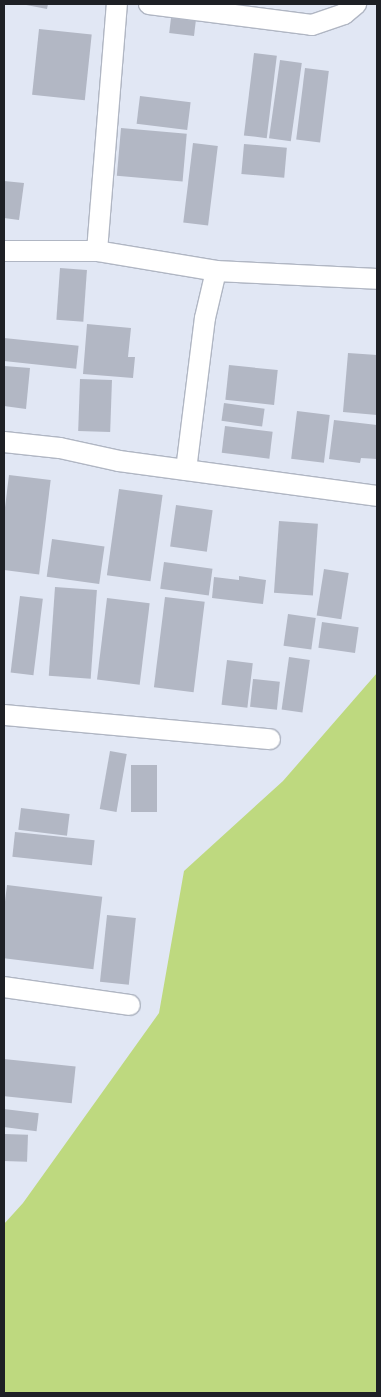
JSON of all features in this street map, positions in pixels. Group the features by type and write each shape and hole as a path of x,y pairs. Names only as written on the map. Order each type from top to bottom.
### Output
{"street":[{"path":"97,251 117,4"},
{"path":"149,4 312,25 344,14 356,4"},
{"path":"4,251 97,251 216,271 377,279"},
{"path":"186,470 205,318 216,271"},
{"path":"4,442 186,470 377,496"},
{"path":"4,715 270,739"},
{"path":"4,987 130,1005"}],"green space":[{"path":"377,673 377,1393 4,1393 4,1224 23,1203 159,1013 184,871 283,781"}],"building":[{"path":"21,4 48,4 47,9"},
{"path":"171,18 196,21 194,36 169,33"},
{"path":"39,29 92,35 85,100 32,95"},
{"path":"254,53 277,56 267,138 244,135"},
{"path":"280,60 302,63 291,141 269,138"},
{"path":"305,68 329,71 320,142 296,139"},
{"path":"140,96 191,102 187,130 137,124"},
{"path":"121,128 187,134 183,182 117,176"},
{"path":"193,143 218,146 208,225 183,222"},
{"path":"244,144 287,148 284,178 241,174"},
{"path":"4,181 24,183 19,220 4,218"},
{"path":"60,268 87,270 83,322 56,320"},
{"path":"87,324 131,328 128,357 135,357 133,378 83,374"},
{"path":"4,338 79,346 76,369 4,361"},
{"path":"348,353 377,355 377,415 343,412"},
{"path":"229,365 278,370 274,405 225,400"},
{"path":"4,366 30,368 26,409 4,406"},
{"path":"80,379 112,380 110,432 78,431"},
{"path":"224,403 265,409 262,427 221,421"},
{"path":"297,411 330,415 324,463 291,459"},
{"path":"334,420 377,425 377,459 361,458 360,463 329,459"},
{"path":"225,426 273,432 269,459 222,453"},
{"path":"9,475 51,480 39,574 4,570 4,516"},
{"path":"119,489 163,495 150,581 107,575"},
{"path":"176,505 213,510 207,552 170,547"},
{"path":"279,521 318,524 313,596 274,593"},
{"path":"52,539 104,546 99,584 47,577"},
{"path":"164,562 213,569 209,596 160,589"},
{"path":"324,569 349,573 341,619 317,615"},
{"path":"239,576 266,580 263,604 212,598 214,577 239,580"},
{"path":"55,587 97,590 91,679 49,676"},
{"path":"20,596 43,599 33,675 11,672"},
{"path":"165,597 205,602 194,692 154,687"},
{"path":"107,598 150,603 140,685 97,679"},
{"path":"288,614 316,618 311,650 284,646"},
{"path":"322,622 359,627 355,653 318,648"},
{"path":"289,657 310,660 302,712 282,709"},
{"path":"227,660 253,663 247,708 222,705"},
{"path":"253,679 280,682 277,710 250,707"},
{"path":"110,751 127,754 116,812 100,809"},
{"path":"131,765 157,765 157,812 131,812"},
{"path":"21,808 70,814 67,836 18,830"},
{"path":"15,832 95,840 92,865 12,857"},
{"path":"7,885 102,897 93,969 4,958 4,909"},
{"path":"107,915 136,918 129,985 100,982"},
{"path":"4,1059 76,1067 72,1103 4,1096"},
{"path":"4,1109 39,1113 37,1131 4,1127"},
{"path":"4,1134 28,1135 27,1162 4,1161"}]}
